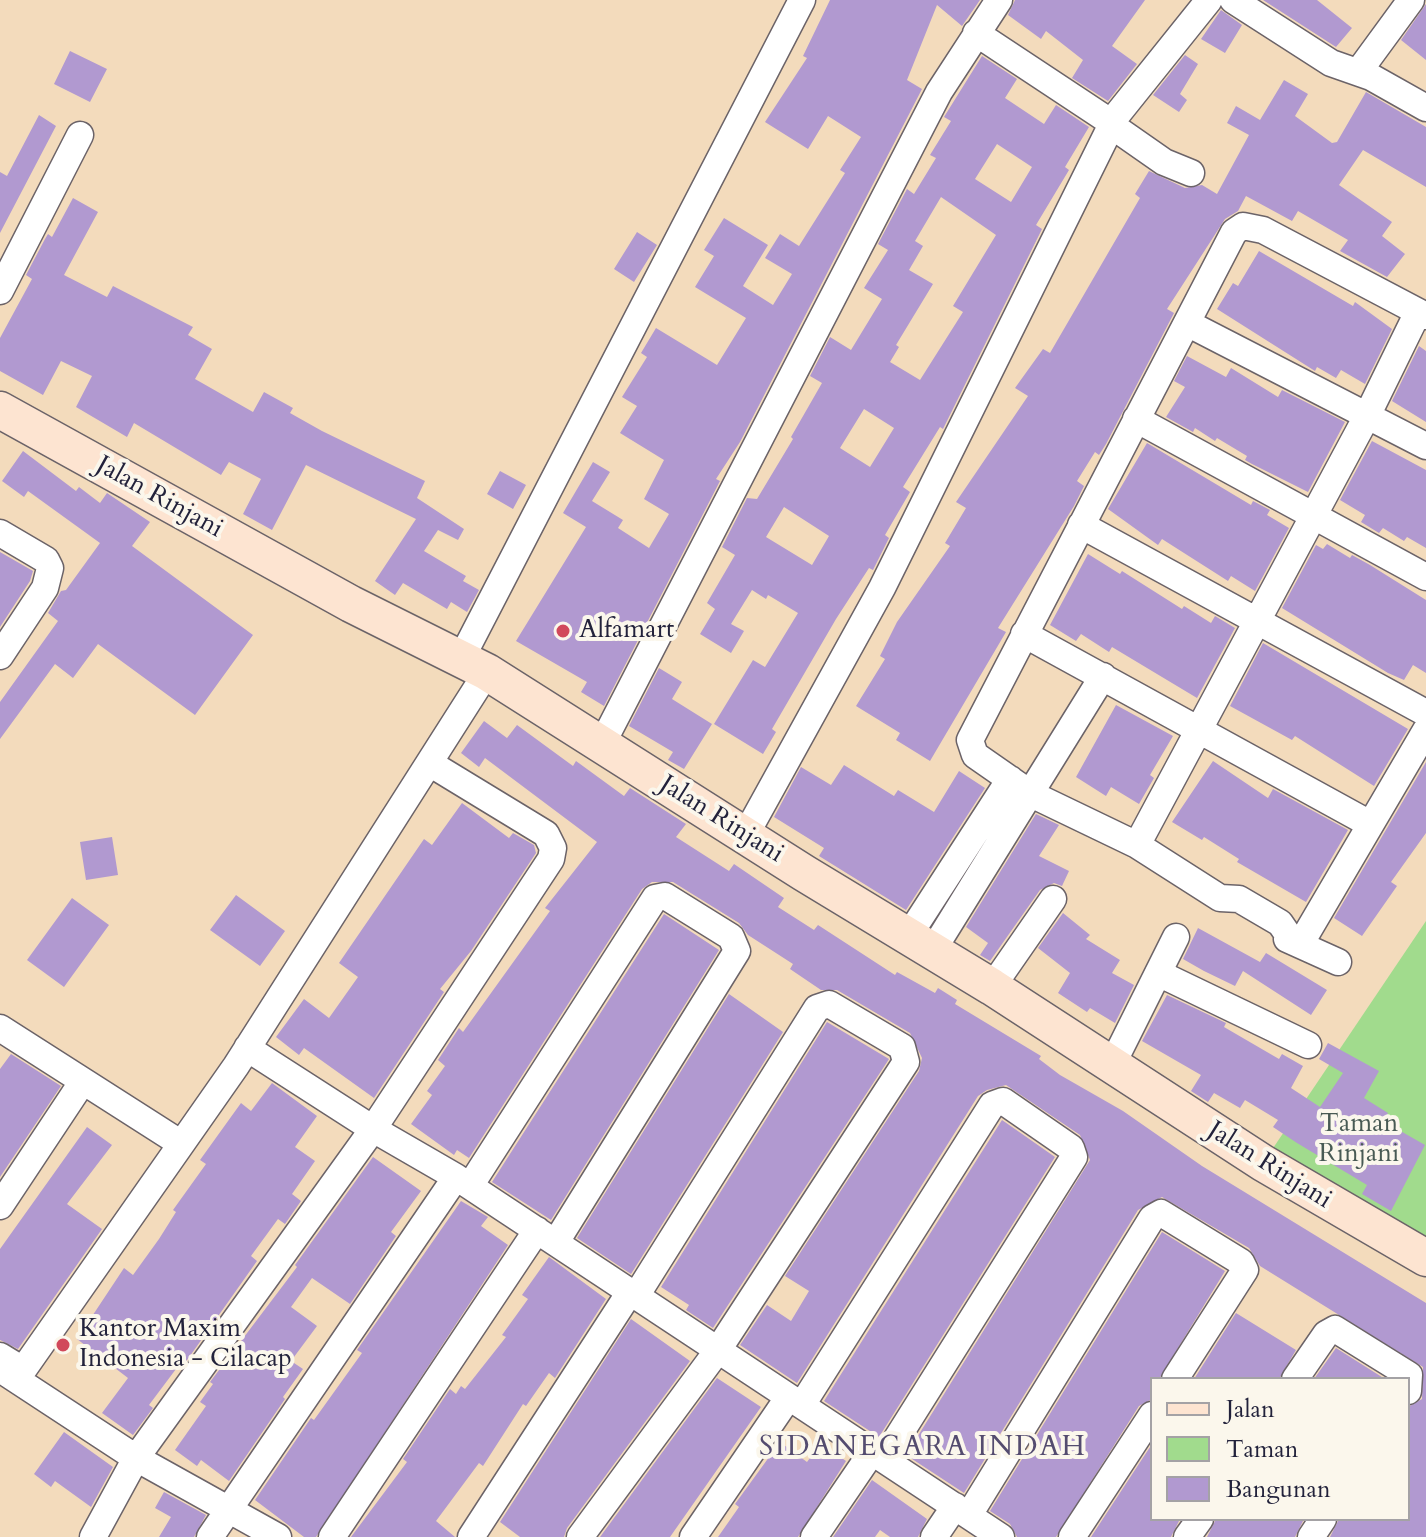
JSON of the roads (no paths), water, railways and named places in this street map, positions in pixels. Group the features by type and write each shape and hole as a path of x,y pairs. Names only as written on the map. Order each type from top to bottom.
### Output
{"street":[{"path":"0,1356 23,1370 247,1048 431,764 474,665 802,0"},
{"path":"602,744 939,92 999,0"},
{"path":"745,836 882,588 1112,124 1209,0"},
{"path":"1233,0 1331,63 1359,71 1426,108"},
{"path":"1359,71 1411,0"},
{"path":"976,33 1164,162 1191,173"},
{"path":"0,291 80,135"},
{"path":"1137,845 1422,314 1284,239 1243,226 1234,232 970,740 975,755 1020,787 1137,845 1220,898 1239,899 1285,928 1296,941 1338,962"},
{"path":"1187,323 1426,446"},
{"name":"Jalan Rinjani","path":"0,410 339,598 474,665 745,836 921,942 1111,1067 1327,1203 1426,1258"},
{"path":"1136,419 1426,577"},
{"path":"1081,525 1426,713"},
{"path":"0,533 46,560 50,568 45,588 0,656"},
{"path":"1024,634 1370,824"},
{"path":"921,942 1020,787 1103,676"},
{"path":"1296,941 1426,730"},
{"path":"93,1537 136,1458 373,1129 551,859 553,848 546,834 431,764"},
{"path":"210,1537 227,1509 463,1182 658,896 665,896 731,937 737,951 546,1236 332,1537"},
{"path":"992,987 1053,899"},
{"path":"1111,1067 1176,937"},
{"path":"1158,973 1308,1045"},
{"path":"471,1537 633,1294 817,1008 829,1004 898,1043 906,1051 906,1062 718,1350 580,1537"},
{"path":"0,1028 180,1143"},
{"path":"247,1048 373,1129 463,1182 1001,1537"},
{"path":"0,1206 83,1081"},
{"path":"693,1537 795,1402 992,1105 1003,1101 1071,1148 1074,1157 878,1455 814,1537"},
{"path":"934,1537 962,1511 1152,1218 1161,1213 1241,1262 1245,1270 1176,1377"},
{"path":"1296,1377 1326,1334 1335,1329 1410,1377"},
{"path":"0,1369 136,1458 278,1537"},
{"path":"1072,1537 1150,1418"}],"place":[{"name":"Alfamart","path":"563,631"},
{"name":"Kantor Maxim Indonesia - Cilacap","path":"63,1345"}],"district":[{"name":"SIDANEGARA INDAH","path":"923,1449"}],"park label":[{"name":"Taman Rinjani","path":"1359,1140"}]}
